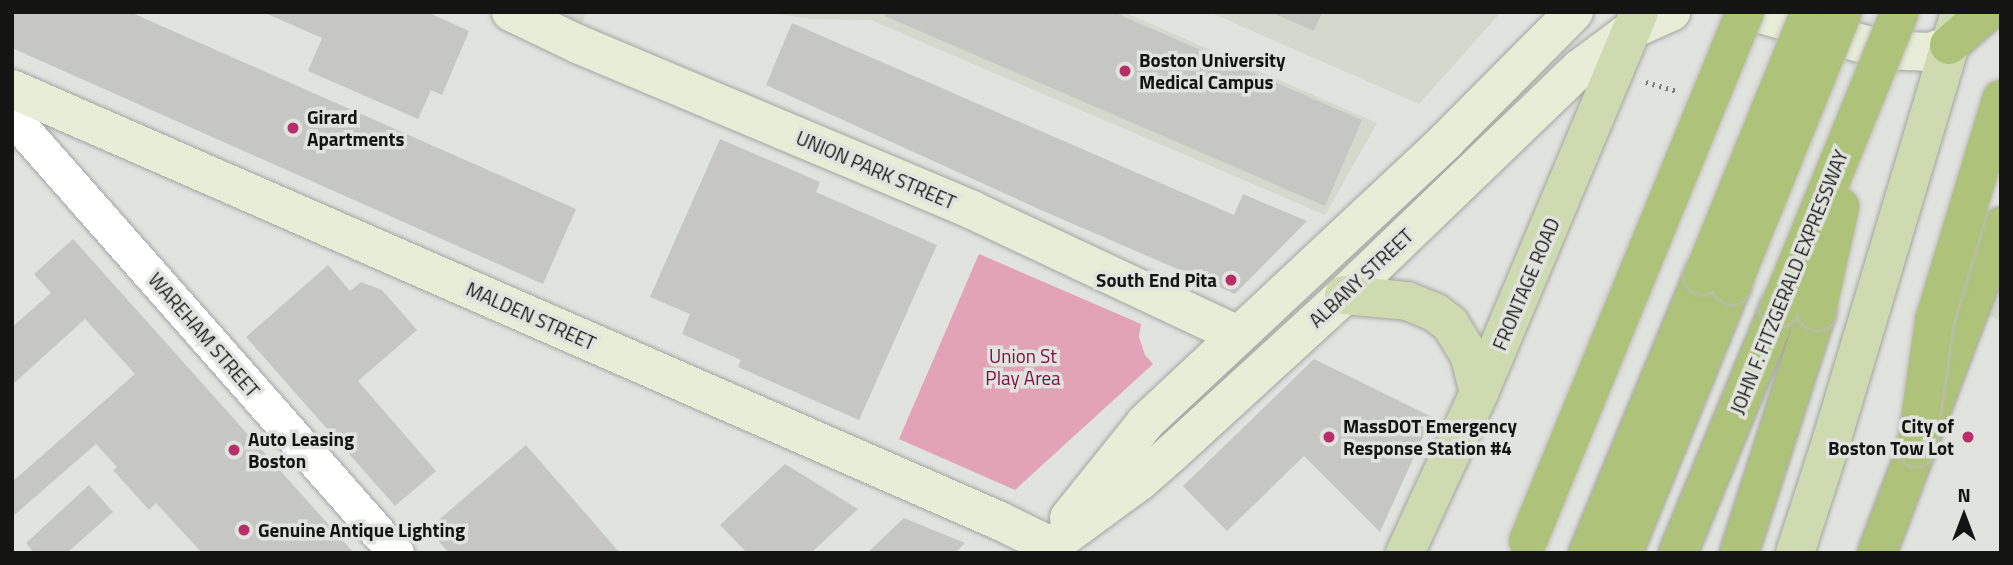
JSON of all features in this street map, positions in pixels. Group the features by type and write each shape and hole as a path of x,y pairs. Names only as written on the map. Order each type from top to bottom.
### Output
{"highway":[{"path":"1523,549 1745,12"},
{"path":"1623,553 1810,12"},
{"path":"1588,553 1843,12"},
{"name":"JOHN F. FITZGERALD EXPRESSWAY","path":"1678,553 1900,12"},
{"path":"1954,29 1987,12"},
{"path":"1916,447 1934,320 2001,99"},
{"path":"1739,553 1817,310 1862,104"},
{"path":"1877,553 2001,227"}],"main road":[{"name":"UNION PARK STREET","path":"511,12 580,45 971,210 1238,335"},
{"path":"1046,549 1103,473 1146,422 1444,142 1574,12"},
{"name":"ALBANY STREET","path":"1046,549 1140,481 1344,295 1579,69 1636,20 1671,12"},
{"path":"1754,12 1883,50 1930,52 1954,29"},
{"name":"FRONTAGE ROAD","path":"1405,553 1479,393 1636,20"},
{"path":"1795,553 1831,442 1954,29"},
{"name":"MALDEN STREET","path":"12,89 988,515 1046,549"},
{"path":"1344,295 1407,301 1436,313 1450,324 1469,354 1479,393"}],"street":[{"name":"WAREHAM STREET","path":"12,117 397,553"}],"shaded area":[{"path":"545,12 587,12 580,28"},
{"name":"Boston University Medical Campus","path":"763,12 1124,12 1377,123 1325,215 871,20 812,19"},
{"path":"1209,12 1501,12 1419,104"},
{"path":"2001,267 2001,321 1983,313"}],"green space":[{"name":"Union St Play Area","path":"979,254 1141,324 1139,337 1145,355 1153,364 1015,490 899,439"}],"building":[{"name":"Girard Apartments","path":"12,12 130,12 576,209 543,284 12,48"},
{"path":"263,12 427,12 469,31 442,95 431,90 418,119 308,71 322,38"},
{"name":"Boston University Medical Campus","path":"886,12 1113,12 1362,120 1325,206 885,16"},
{"path":"1270,12 1322,12 1314,31"},
{"path":"792,23 1234,215 1243,194 1307,221 1235,294 1041,210 766,85"},
{"path":"720,139 820,182 816,192 937,245 859,420 738,367 741,360 682,334 690,314 650,297"},
{"path":"73,239 354,553 202,553 156,503 149,510 113,470 117,467 96,444 12,517 12,482 135,374 85,319 12,385 12,327 51,293 34,274"},
{"path":"328,265 350,291 361,282 382,290 417,330 358,381 436,471 395,506 246,337"},
{"name":"MassDOT Emergency Response Station #4","path":"1314,359 1432,417 1380,532 1304,456 1227,531 1183,486"},
{"path":"526,445 620,553 449,553 428,529"},
{"path":"785,464 858,509 811,553 747,553 720,525"},
{"path":"89,485 113,512 67,553 34,553 26,543"},
{"path":"904,518 965,543 955,553 867,553"}],"place":[{"name":"Boston University Medical Campus","path":"1125,71"},
{"name":"Girard Apartments","path":"293,128"},
{"name":"South End Pita","path":"1231,280"},
{"name":"MassDOT Emergency Response Station #4","path":"1329,437"},
{"name":"City of Boston Tow Lot","path":"1968,437"},
{"name":"Auto Leasing Boston","path":"234,450"},
{"name":"Genuine Antique Lighting","path":"244,530"}]}
